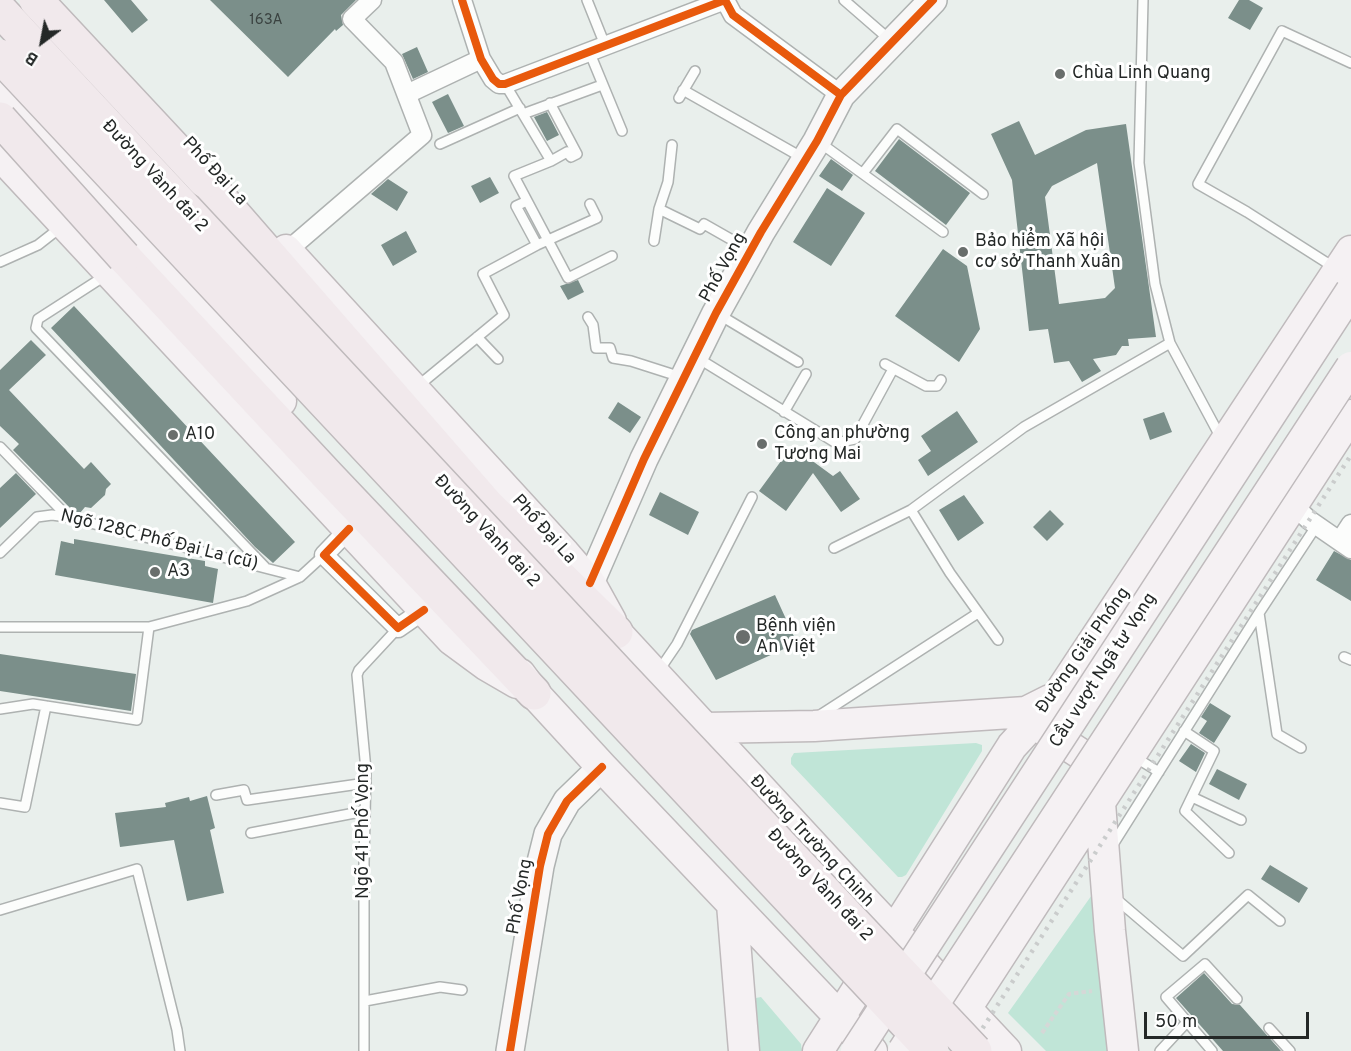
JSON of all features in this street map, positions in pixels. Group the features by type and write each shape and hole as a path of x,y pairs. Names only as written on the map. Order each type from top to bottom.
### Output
{"highway":[{"path":"36,0 205,182 488,506 616,632"},
{"name":"Đường Vành đai 2","path":"0,10 625,681 975,1051"},
{"name":"Đường Vành đai 2","path":"0,56 932,1051"},
{"path":"7,110 116,264 328,476 534,693"}],"main road":[{"name":"Phố Đại La","path":"6,0 60,56 311,337 486,524 534,572 573,605 616,632"},
{"name":"Phố Đại La","path":"56,0 590,583 616,632"},
{"path":"60,56 109,58"},
{"path":"7,110 4,159 66,223 116,264 349,529 452,640 486,665 534,693"},
{"path":"7,110 476,613 534,693 602,767 872,1051"},
{"name":"Đường Giải Phóng","path":"818,1051 1012,746 1056,698 1224,443 1347,270"},
{"name":"Cầu vượt Ngã tư Vọng","path":"856,1051 1347,270"},
{"path":"903,1051 1351,367"},
{"path":"938,1051 1351,414"},
{"name":"Đường Trường Chinh","path":"616,632 1006,1051"},
{"path":"705,728 803,727 1026,712 1056,698"},
{"path":"1033,722 1124,766"},
{"path":"1100,803 1106,890 1123,1051"},
{"path":"732,904 744,1051"}],"street":[{"path":"287,251 422,135 394,62 352,20 372,0"},
{"path":"462,0 481,59 493,80 499,84 505,84 725,0 734,15 841,95"},
{"name":"Phố Vọng","path":"590,583 644,459 716,313 841,95 933,0"},
{"path":"407,94 481,59"},
{"path":"1293,505 1345,545 1351,524"},
{"path":"349,529 324,555 398,628 424,610"},
{"name":"Phố Vọng","path":"510,1051 540,866 548,834 567,801 602,767"}],"lane":[{"path":"587,0 602,85 622,131"},
{"path":"844,0 892,42"},
{"path":"1143,0 1139,163 1155,284 1170,343 1224,443"},
{"path":"1347,270 1198,184 1282,31 1351,63"},
{"path":"695,71 681,94 863,173 944,232"},
{"path":"505,84 551,161"},
{"path":"440,144 522,111 602,85"},
{"path":"504,181 567,152 571,157 577,154 550,103"},
{"path":"863,173 897,129 983,194"},
{"path":"654,242 659,209 668,182 672,145"},
{"path":"514,176 568,278 612,256"},
{"path":"527,201 516,206 537,245"},
{"path":"413,389 504,315 483,274 537,245 597,218 590,204"},
{"path":"659,209 700,230 704,224 751,250"},
{"path":"0,262 38,245 66,223"},
{"path":"116,264 97,281 38,319 36,328 265,567"},
{"path":"716,313 798,362"},
{"path":"588,317 593,325 596,348 610,348 613,358 689,367 784,412 836,443 855,440 889,366 926,386 937,386 941,380"},
{"path":"477,337 498,359"},
{"path":"834,548 911,510 1024,427 1170,343"},
{"path":"784,412 806,374"},
{"path":"0,447 67,517"},
{"path":"657,674 677,644 752,497"},
{"path":"911,510 950,573 998,640"},
{"name":"Ngõ 128C Phố Đại La (cũ)","path":"0,553 37,517 52,515 300,577"},
{"path":"1104,858 1258,613 1317,525"},
{"path":"0,627 149,627 247,601 300,577 324,555"},
{"path":"803,727 830,707 978,613"},
{"path":"1258,613 1277,734 1301,748"},
{"path":"0,709 33,704 137,720 149,627"},
{"name":"Ngõ 41 Phố Vọng","path":"364,1051 366,770 357,675 398,628"},
{"path":"0,803 25,807 46,706"},
{"path":"1184,731 1214,751 1185,811 1229,853"},
{"path":"1124,766 1159,772"},
{"path":"216,795 244,790 247,800 366,783"},
{"path":"1192,797 1241,820"},
{"path":"251,833 365,811"},
{"path":"0,910 137,869 177,1030 180,1051"},
{"path":"1106,890 1183,956 1248,894 1280,921"},
{"path":"1212,1051 1166,997 1205,964 1237,999"},
{"path":"364,1001 440,987 462,990"},
{"path":"1160,1051 1187,1022"},
{"path":"1269,1028 1290,1051"}],"path":[{"path":"1042,1033 1069,994 1100,990"}],"green space":[{"path":"976,743 982,745 982,751 906,875 902,877 898,877 791,764 794,753"},
{"path":"1094,892 1110,1051 1046,1051 1008,1013"},
{"path":"761,997 801,1044 802,1051 758,1051 755,1001 756,998"}],"building":[{"path":"104,0 131,0 148,20 132,33"},
{"path":"210,0 356,0 341,15 343,25 336,31 335,29 288,77"},
{"path":"1239,0 1249,0 1263,8 1250,30 1228,18"},
{"path":"417,47 428,72 413,79 402,54"},
{"path":"448,94 464,126 448,133 432,102"},
{"path":"547,112 559,135 547,141 534,117"},
{"path":"1019,121 1035,155 1086,130 1126,124 1156,337 1128,339 1129,346 1122,346 1116,355 1093,359 1101,371 1082,382 1069,361 1054,363 1048,329 1029,331 1012,180 991,134","holes":["1097,163 1115,288 1105,298 1059,304 1045,197 1052,186"]},
{"path":"899,139 970,193 946,225 875,171"},
{"path":"831,159 853,175 842,191 819,176"},
{"path":"490,177 499,193 480,203 471,186"},
{"path":"388,179 408,192 397,211 371,194"},
{"path":"827,188 865,213 831,266 793,242"},
{"path":"406,231 417,252 393,266 381,245"},
{"path":"943,249 967,266 980,329 959,362 895,316"},
{"path":"578,280 584,292 568,300 560,286"},
{"name":"A10","path":"74,306 295,542 273,563 255,547 51,328"},
{"path":"31,340 46,355 9,390 84,469 91,462 111,484 106,489 105,495 91,508 85,507 80,513 73,511 13,450 19,444 0,426 0,370"},
{"path":"618,402 641,417 630,433 608,418"},
{"path":"957,411 978,442 928,476 918,460 931,451 921,436"},
{"path":"1164,412 1172,432 1150,440 1143,419"},
{"path":"792,446 833,476 840,471 860,499 841,512 813,473 786,511 759,491"},
{"path":"16,473 36,494 0,528 0,488"},
{"path":"660,492 699,512 688,535 649,515"},
{"path":"964,495 984,523 958,541 939,510"},
{"path":"1050,510 1064,524 1047,541 1033,527"},
{"name":"A3","path":"74,539 205,561 205,566 218,569 213,603 55,575 61,541 74,544"},
{"path":"1334,551 1351,560 1351,601 1316,580"},
{"name":"Bệnh viện An Việt","path":"775,595 797,643 716,680 690,634 692,630"},
{"path":"0,654 136,674 131,711 0,691"},
{"path":"1210,703 1231,716 1214,743 1199,733 1207,721 1201,717"},
{"path":"1191,744 1205,753 1196,772 1179,761"},
{"path":"1217,769 1247,784 1239,800 1209,784"},
{"path":"207,796 215,828 210,830 224,893 187,901 174,840 120,847 115,813 166,807 165,803 189,797 190,801"},
{"path":"1270,865 1308,888 1299,903 1261,879"},
{"path":"1204,973 1232,1004 1240,1005 1281,1051 1223,1051 1176,998"}],"railway":[{"path":"968,1051 1351,455"}],"cycle path":[{"path":"462,0 481,59 493,79 499,84 505,84 725,0 733,15 841,95"},
{"path":"590,583 644,459 716,313 761,232 817,141 841,95 933,0"},
{"path":"349,529 324,555 398,628 424,610"},
{"path":"510,1051 540,866 548,834 567,801 602,767"}],"place":[{"name":"Chùa Linh Quang","path":"1060,74"},
{"name":"Bảo hiểm Xã hội cơ sở Thanh Xuân","path":"963,252"},
{"name":"A10","path":"173,435"},
{"name":"Công an phường Tương Mai","path":"762,444"},
{"name":"A3","path":"155,572"},
{"name":"Bệnh viện An Việt","path":"743,637"}]}
